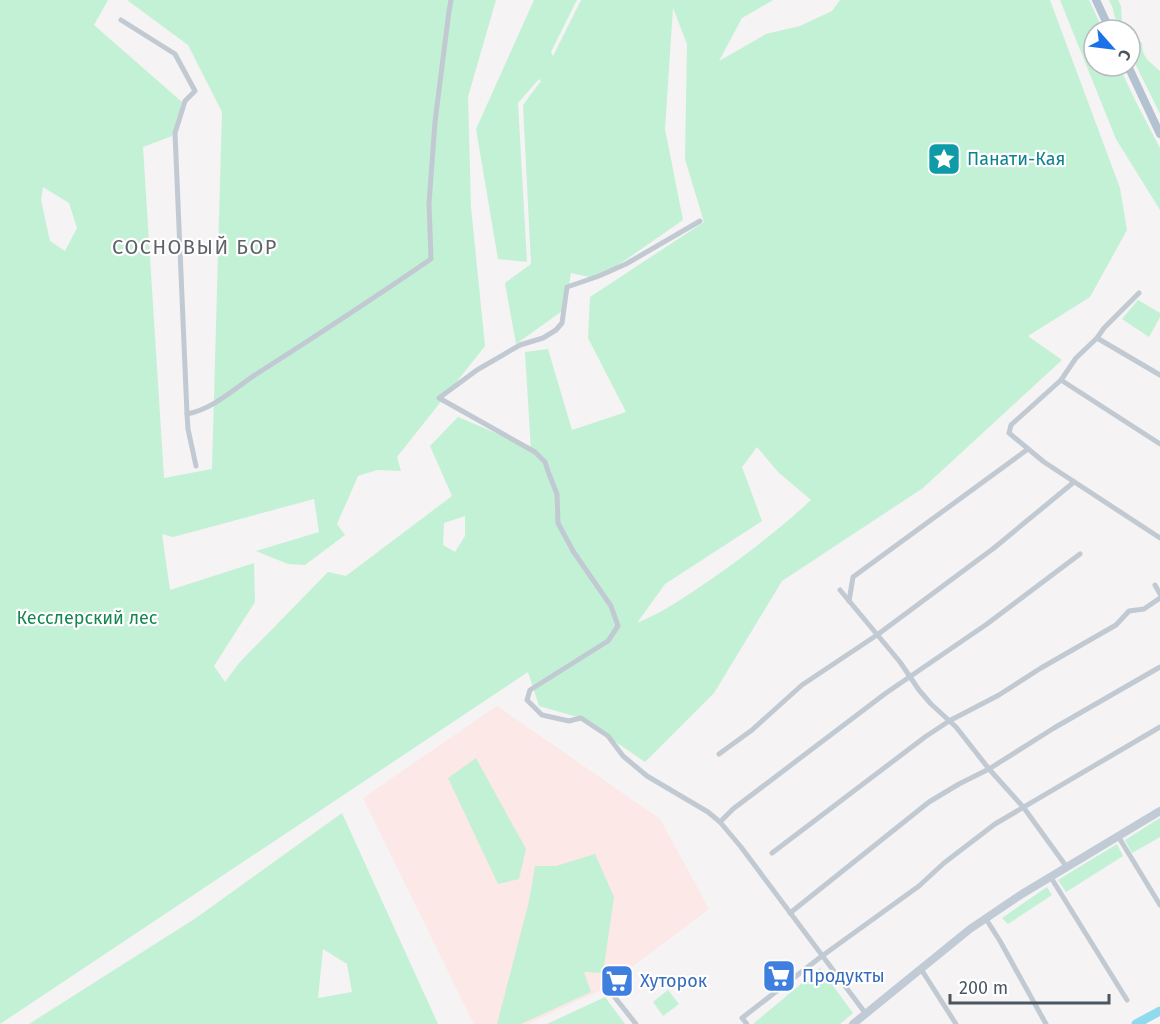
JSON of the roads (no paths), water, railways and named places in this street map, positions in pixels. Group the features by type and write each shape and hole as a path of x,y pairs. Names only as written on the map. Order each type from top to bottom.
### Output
{"main road":[{"path":"1096,0 1104,18"},
{"path":"1134,78 1160,134"},
{"path":"853,1024 970,929 1066,866 1160,811"}],"street":[{"path":"187,414 209,406 431,259 429,202 435,122 451,0"},
{"path":"121,20 175,54 195,91 185,101 175,133 187,414 196,466"},
{"path":"700,220 626,264 567,287 562,322 556,330 543,338 520,345 477,370 440,398 536,452 545,462 557,494 558,523 573,551 611,606 618,626 608,641 530,690 527,700 542,716 569,721 581,718 608,736 623,756 647,776 708,812 720,822 866,1014"},
{"path":"1139,293 1076,358 1061,380 1011,425 1009,433 1044,462 1160,538"},
{"path":"1097,338 1160,375"},
{"path":"1061,380 1160,444"},
{"path":"849,601 853,577 1028,449"},
{"path":"719,754 752,730 802,686 877,635 994,548 1074,482"},
{"path":"720,822 733,809 886,693 987,624 1080,554"},
{"path":"772,853 949,721 999,695 1116,624 1129,610 1144,609 1160,596 1155,585"},
{"path":"840,590 900,662 919,690 956,727 1024,808 1066,866"},
{"path":"790,913 929,802 1160,667"},
{"path":"744,1022 822,956 918,886 944,862 994,824 1160,727"},
{"path":"1118,836 1160,905"},
{"path":"1050,876 1127,1000"},
{"path":"986,918 1046,1024"},
{"path":"921,969 956,1024"},
{"path":"605,985 636,1024"}],"waterway":[{"path":"1136,1024 1160,1011"}],"place":[{"name":"Панати-Кая","path":"944,159"},
{"name":"Продукты","path":"779,976"},
{"name":"Хуторок","path":"617,981"}],"district":[{"name":"СОСНОВЫЙ БОР","path":"195,247"}],"park label":[{"name":"Кесслерский лес","path":"87,618"}]}
